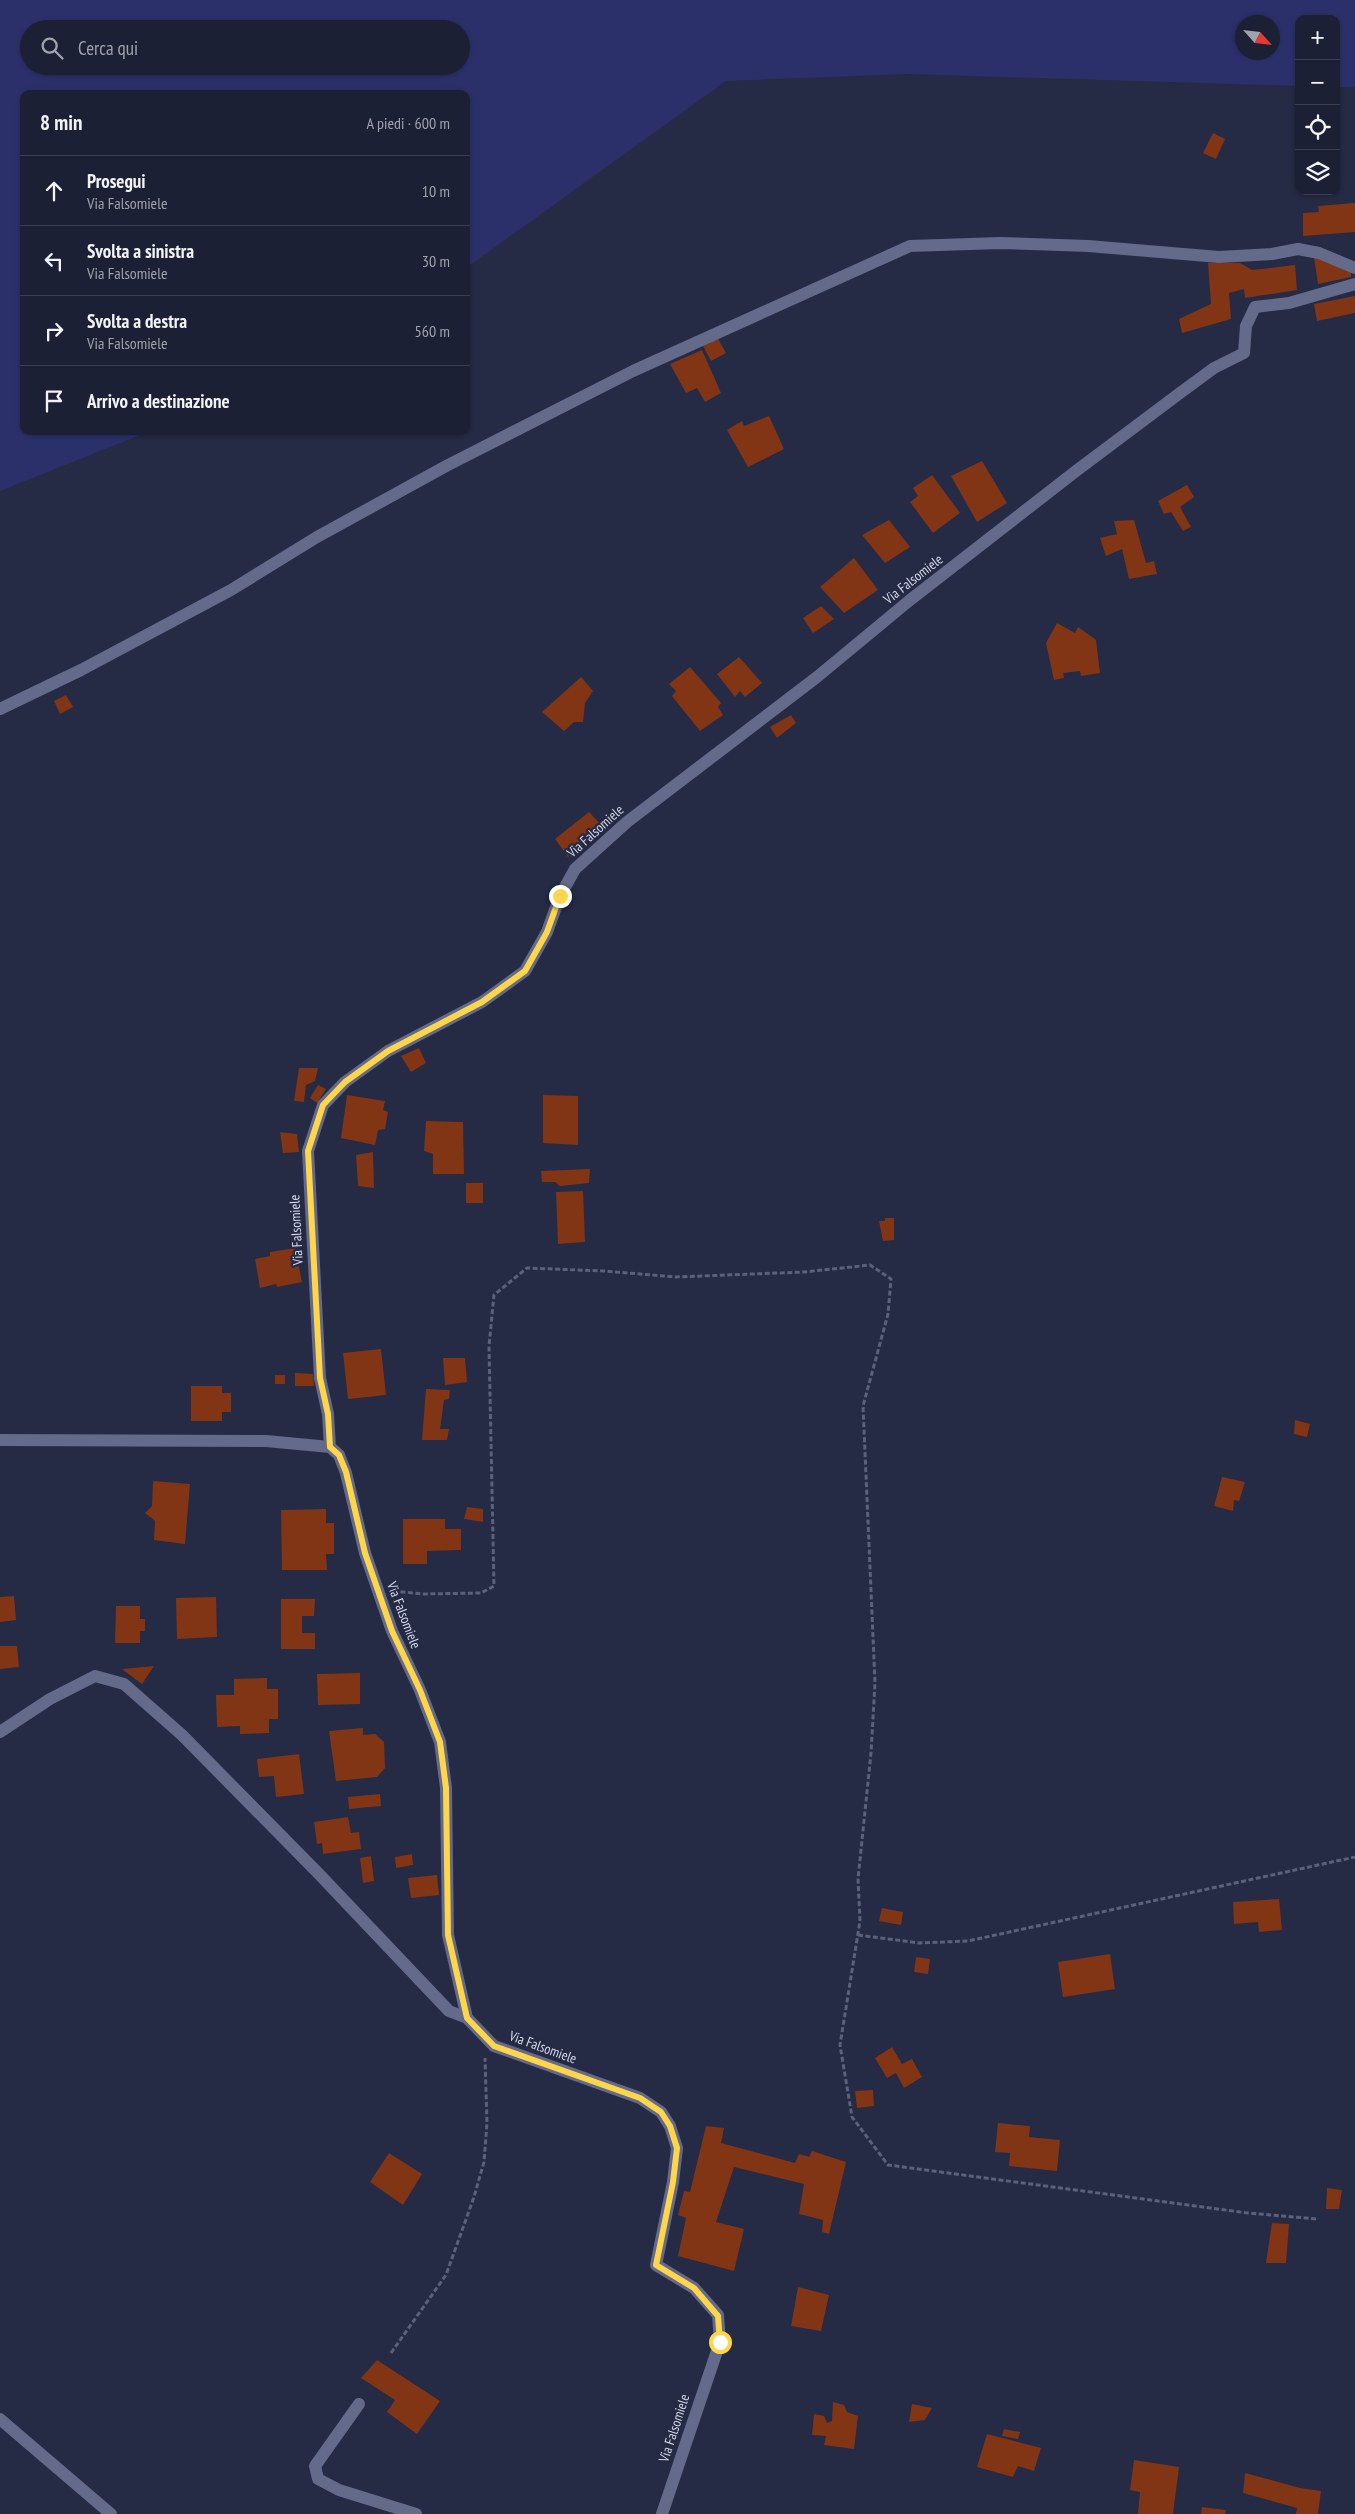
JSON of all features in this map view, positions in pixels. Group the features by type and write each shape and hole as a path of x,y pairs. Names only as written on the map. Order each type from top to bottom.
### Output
{"street":[{"path":"0,709 81,670 232,590 317,537 440,470 589,393 748,317 910,246 990,243 1078,245 1137,248 1219,257 1272,254 1298,249 1319,253 1355,268"},
{"name":"Via Falsomiele","path":"662,2514 720,2342 718,2316 694,2288 656,2265 673,2182 677,2148 670,2126 661,2112 640,2098 494,2046 467,2018 448,1935 446,1788 440,1742 420,1690 392,1631 365,1553 346,1472 339,1455 330,1447 328,1414 320,1378 308,1151 323,1105 345,1082 388,1051 482,1002 525,971 547,932 560,896 575,869 627,822 817,677 910,600 1076,470 1214,368 1244,352 1246,326 1255,307 1289,303 1355,284"},
{"path":"0,1440 266,1441 330,1447"},
{"path":"0,1732 50,1699 96,1676 124,1684 182,1735 319,1874 449,2011 467,2018"},
{"path":"359,2404 316,2466 318,2478 339,2490 416,2514"},
{"path":"0,2419 111,2514"}],"path":[{"path":"378,1589 422,1594 481,1593 494,1586 489,1346 494,1295 527,1268 604,1271 676,1277 804,1272 870,1266 891,1278 888,1314 863,1406 875,1683 871,1753 858,1879 860,1921 840,2045 852,2118 888,2165 1238,2212 1317,2219"},
{"path":"858,1935 919,1942 968,1941 1355,1858"},
{"path":"391,2353 446,2275 474,2197 484,2162 487,2122 484,2036"}],"shaded area":[{"path":"0,0 1355,0 1355,87 1340,87 1340,15 1295,15 1295,86 908,74 726,81 470,265 470,90 20,90 20,435 140,435 0,491"}],"building":[{"path":"1213,133 1225,139 1216,159 1203,153"},
{"path":"1355,203 1355,232 1303,236 1303,213 1319,212 1318,206"},
{"path":"1314,257 1351,272 1351,277 1318,284"},
{"path":"1208,263 1240,263 1252,270 1295,265 1297,290 1245,298 1244,289 1229,293 1231,319 1182,333 1179,319 1211,304"},
{"path":"1355,296 1355,313 1317,321 1314,304"},
{"path":"716,335 726,353 711,361 701,342"},
{"path":"702,350 721,393 705,402 697,388 686,393 670,364"},
{"path":"769,416 784,449 748,467 727,430 742,421 744,426"},
{"path":"982,461 1007,503 977,522 951,476"},
{"path":"932,475 960,513 933,533 910,502 918,496 913,488"},
{"path":"1187,485 1194,497 1180,507 1191,527 1183,531 1171,512 1164,514 1158,501"},
{"path":"889,520 910,547 885,563 862,535"},
{"path":"1134,520 1146,563 1154,561 1157,574 1129,579 1122,549 1106,556 1100,538 1117,534 1114,521"},
{"path":"854,558 878,590 844,613 820,587"},
{"path":"821,606 834,619 813,633 803,618"},
{"path":"1057,623 1075,633 1078,627 1096,640 1100,673 1081,676 1080,671 1063,673 1064,678 1054,680 1046,643"},
{"path":"739,657 762,683 745,697 740,691 735,697 717,674"},
{"path":"690,667 721,703 718,707 723,715 700,731 672,696 676,691 669,684"},
{"path":"581,677 593,691 585,703 583,722 574,722 564,731 542,712"},
{"path":"66,695 73,707 60,714 54,701"},
{"path":"791,715 796,723 777,738 770,727"},
{"path":"589,812 603,827 568,857 555,839"},
{"path":"419,1048 426,1063 411,1072 401,1056"},
{"path":"299,1068 318,1068 315,1081 306,1085 304,1102 294,1101"},
{"path":"318,1085 326,1089 317,1103 310,1098"},
{"path":"347,1095 385,1101 383,1110 388,1112 385,1129 378,1130 375,1145 341,1138"},
{"path":"543,1095 578,1096 578,1145 543,1143"},
{"path":"426,1121 463,1122 464,1174 433,1174 433,1154 424,1151"},
{"path":"280,1132 297,1134 299,1152 283,1153"},
{"path":"373,1152 374,1188 358,1186 356,1155"},
{"path":"590,1169 589,1183 560,1186 555,1182 542,1182 541,1171"},
{"path":"466,1183 483,1183 483,1203 466,1203"},
{"path":"583,1191 585,1242 558,1244 556,1192"},
{"path":"885,1218 894,1218 894,1240 883,1241 879,1221 885,1221"},
{"path":"295,1248 302,1282 277,1287 276,1284 260,1288 255,1259 270,1256 270,1252"},
{"path":"381,1349 386,1395 348,1399 343,1353"},
{"path":"443,1358 465,1358 467,1382 445,1385"},
{"path":"295,1373 313,1374 314,1386 295,1386"},
{"path":"275,1375 285,1375 285,1384 275,1384"},
{"path":"191,1386 222,1386 222,1393 231,1393 231,1412 222,1412 222,1421 191,1421"},
{"path":"426,1389 450,1390 449,1399 444,1400 440,1429 449,1429 447,1440 422,1440"},
{"path":"1295,1420 1310,1424 1307,1437 1294,1434"},
{"path":"1222,1477 1245,1482 1239,1501 1234,1500 1233,1511 1214,1506"},
{"path":"153,1481 190,1484 185,1544 154,1540 155,1521 145,1513 152,1506"},
{"path":"467,1507 483,1509 483,1522 464,1519"},
{"path":"326,1509 326,1523 334,1523 334,1554 326,1554 327,1570 282,1570 281,1510"},
{"path":"403,1519 445,1519 445,1529 461,1529 461,1550 427,1551 427,1564 403,1564"},
{"path":"14,1596 16,1620 0,1622 0,1597"},
{"path":"216,1597 217,1637 177,1639 176,1598"},
{"path":"281,1599 315,1599 314,1616 302,1616 302,1633 315,1633 315,1649 281,1649"},
{"path":"116,1606 140,1606 140,1619 145,1619 145,1631 140,1631 140,1643 115,1643"},
{"path":"0,1646 17,1646 19,1667 0,1669"},
{"path":"154,1666 142,1684 122,1669"},
{"path":"360,1673 360,1704 318,1705 317,1674"},
{"path":"267,1678 267,1689 278,1689 278,1719 269,1719 269,1733 240,1734 240,1726 217,1727 216,1695 234,1695 234,1679"},
{"path":"363,1728 363,1735 375,1734 384,1742 385,1768 377,1777 336,1781 329,1731"},
{"path":"299,1754 304,1794 276,1797 274,1776 259,1777 257,1759"},
{"path":"380,1794 381,1806 349,1809 348,1797"},
{"path":"348,1817 351,1833 359,1832 361,1849 323,1854 322,1843 317,1844 314,1822"},
{"path":"412,1854 413,1865 396,1868 395,1857"},
{"path":"371,1856 374,1881 363,1883 360,1858"},
{"path":"437,1875 439,1895 411,1898 408,1878"},
{"path":"1279,1899 1282,1930 1259,1932 1258,1922 1234,1924 1233,1902"},
{"path":"882,1908 903,1912 901,1925 879,1921"},
{"path":"1110,1954 1115,1989 1063,1997 1058,1962"},
{"path":"916,1957 930,1959 928,1974 914,1972"},
{"path":"892,2047 902,2064 912,2059 922,2077 904,2088 896,2073 887,2078 875,2058"},
{"path":"873,2090 874,2106 857,2108 855,2091"},
{"path":"998,2123 1030,2126 1029,2137 1060,2140 1057,2171 1009,2166 1010,2153 995,2152"},
{"path":"706,2126 724,2128 721,2143 795,2163 799,2154 809,2157 812,2151 846,2162 829,2234 822,2232 823,2220 799,2214 804,2184 734,2167 716,2222 744,2229 734,2271 678,2256 686,2218 678,2215 684,2191 690,2192"},
{"path":"389,2153 422,2174 403,2205 370,2182"},
{"path":"1327,2188 1342,2190 1339,2209 1326,2209"},
{"path":"1272,2223 1289,2224 1286,2263 1266,2263"},
{"path":"798,2287 829,2295 821,2331 791,2326"},
{"path":"377,2360 440,2401 417,2434 387,2412 395,2400 361,2378"},
{"path":"833,2402 844,2405 847,2412 858,2416 854,2449 824,2445 826,2436 812,2435 814,2414 824,2416 827,2423 832,2421"},
{"path":"912,2404 932,2408 925,2420 909,2422"},
{"path":"1004,2429 1020,2432 1018,2439 1002,2436"},
{"path":"987,2434 1041,2448 1034,2471 1018,2466 1013,2477 977,2467"},
{"path":"1134,2460 1179,2467 1173,2514 1138,2514 1140,2492 1130,2490"},
{"path":"1245,2473 1300,2488 1321,2491 1318,2514 1296,2514 1297,2508 1243,2493"},
{"path":"1202,2507 1226,2510 1225,2514 1201,2514"}],"route":[{"path":"560,896 547,932 525,971 482,1002 388,1051 345,1082 323,1105 308,1151 320,1378 328,1414 330,1447 339,1455 346,1472 365,1553 392,1631 420,1690 440,1742 446,1788 448,1935 467,2018 494,2046 640,2098 661,2112 670,2126 677,2148 673,2182 656,2265 694,2288 718,2316 720,2342"}]}
